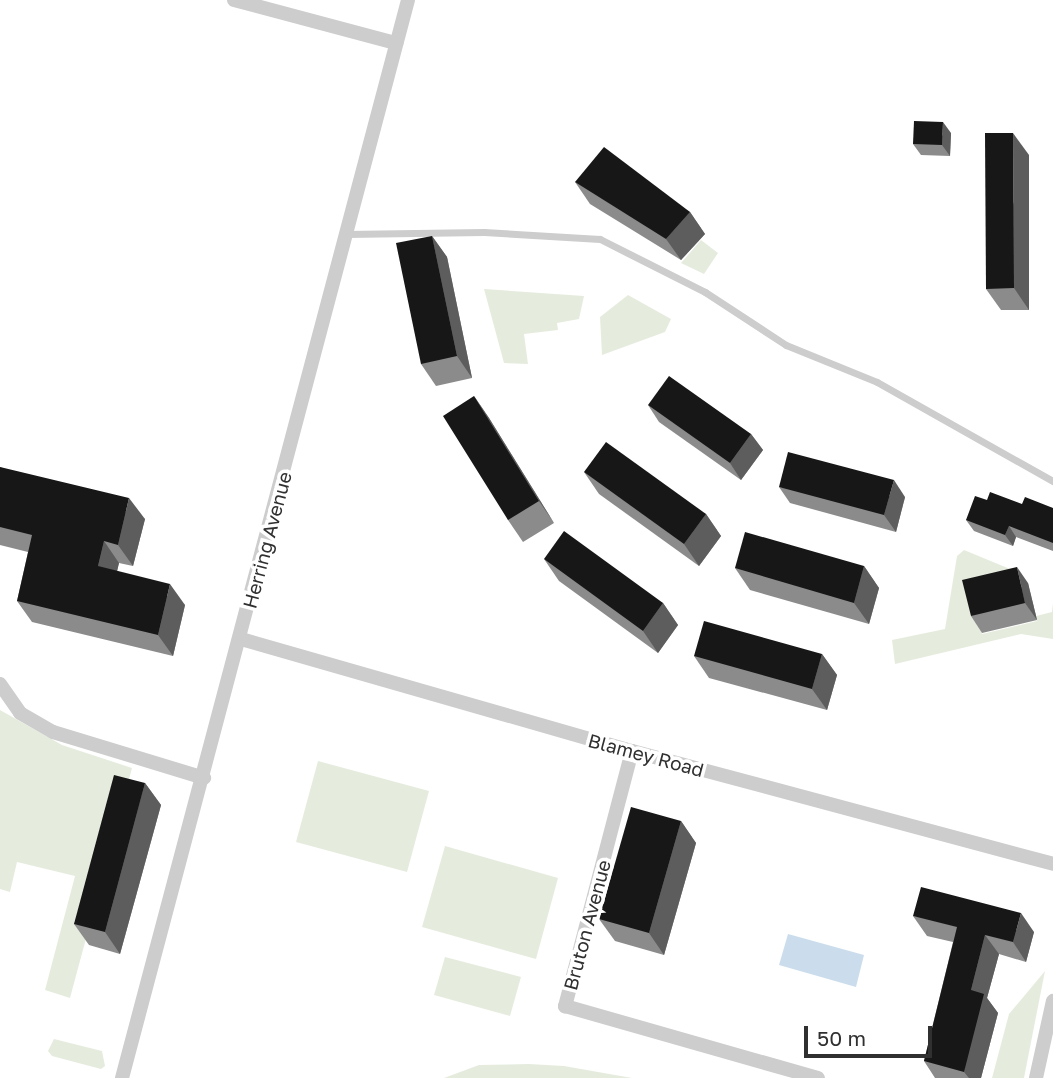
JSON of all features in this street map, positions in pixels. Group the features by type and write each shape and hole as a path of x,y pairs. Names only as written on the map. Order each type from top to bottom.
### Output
{"street":[{"path":"234,0 396,44"},
{"name":"Herring Avenue","path":"122,1078 241,639 408,0"},
{"name":"Blamey Road","path":"241,639 632,751 1053,864"},
{"path":"0,684 20,713 53,732 204,778"},
{"name":"Bruton Avenue","path":"632,751 565,1006 818,1078"},
{"path":"1036,1078 1053,1001"}],"lane":[{"path":"346,234 484,232 600,239 705,292 786,345 877,382 1053,481"}],"shaded area":[{"path":"701,240 718,253 704,274 681,263"},
{"path":"484,289 584,296 579,319 557,323 558,330 524,334 528,364 504,363"},
{"path":"628,295 671,319 665,332 602,355 600,317"},
{"path":"964,550 1010,569 970,580 982,634 1037,621 1036,616 1052,612 1053,603 1053,639 1021,634 895,664 892,640 945,629 957,556"},
{"path":"0,710 62,745 132,768 70,998 45,990 75,876 17,862 10,892 0,889"},
{"path":"318,761 429,791 407,872 296,842"},
{"path":"445,846 558,878 536,959 422,927"},
{"path":"445,957 521,977 510,1016 434,995"},
{"path":"1045,971 1024,1078 992,1078 1009,1014"},
{"path":"54,1039 102,1051 105,1066 101,1069 52,1056 48,1051"},
{"path":"479,1065 564,1066 632,1078 444,1078"}],"water":[{"path":"788,934 864,955 856,987 779,965"}],"building":[{"path":"914,121 943,122 942,145 913,144"},
{"path":"985,133 1013,133 1014,288 986,289"},
{"path":"604,147 690,212 666,239 575,182"},
{"path":"432,236 457,356 421,364 396,243"},
{"path":"669,376 751,434 730,463 648,405"},
{"path":"474,396 539,501 508,520 443,416"},
{"path":"606,442 706,514 684,544 584,472"},
{"path":"788,452 894,480 884,515 779,487"},
{"path":"0,467 129,498 118,545 104,541 98,566 170,584 158,635 17,601 32,535 0,527"},
{"path":"990,492 1022,504 1025,497 1053,508 1053,543 1009,526 1005,535 966,520 975,496 987,500"},
{"path":"564,531 663,603 643,631 544,559"},
{"path":"745,532 864,566 854,603 735,568"},
{"path":"1017,567 1025,603 971,616 962,580"},
{"path":"704,621 822,654 812,689 694,656"},
{"path":"114,775 145,783 105,932 74,924"},
{"path":"631,807 681,821 649,933 599,919"},
{"path":"921,887 1021,913 1013,942 985,935 971,990 984,994 964,1072 924,1061 957,927 913,916"}]}
